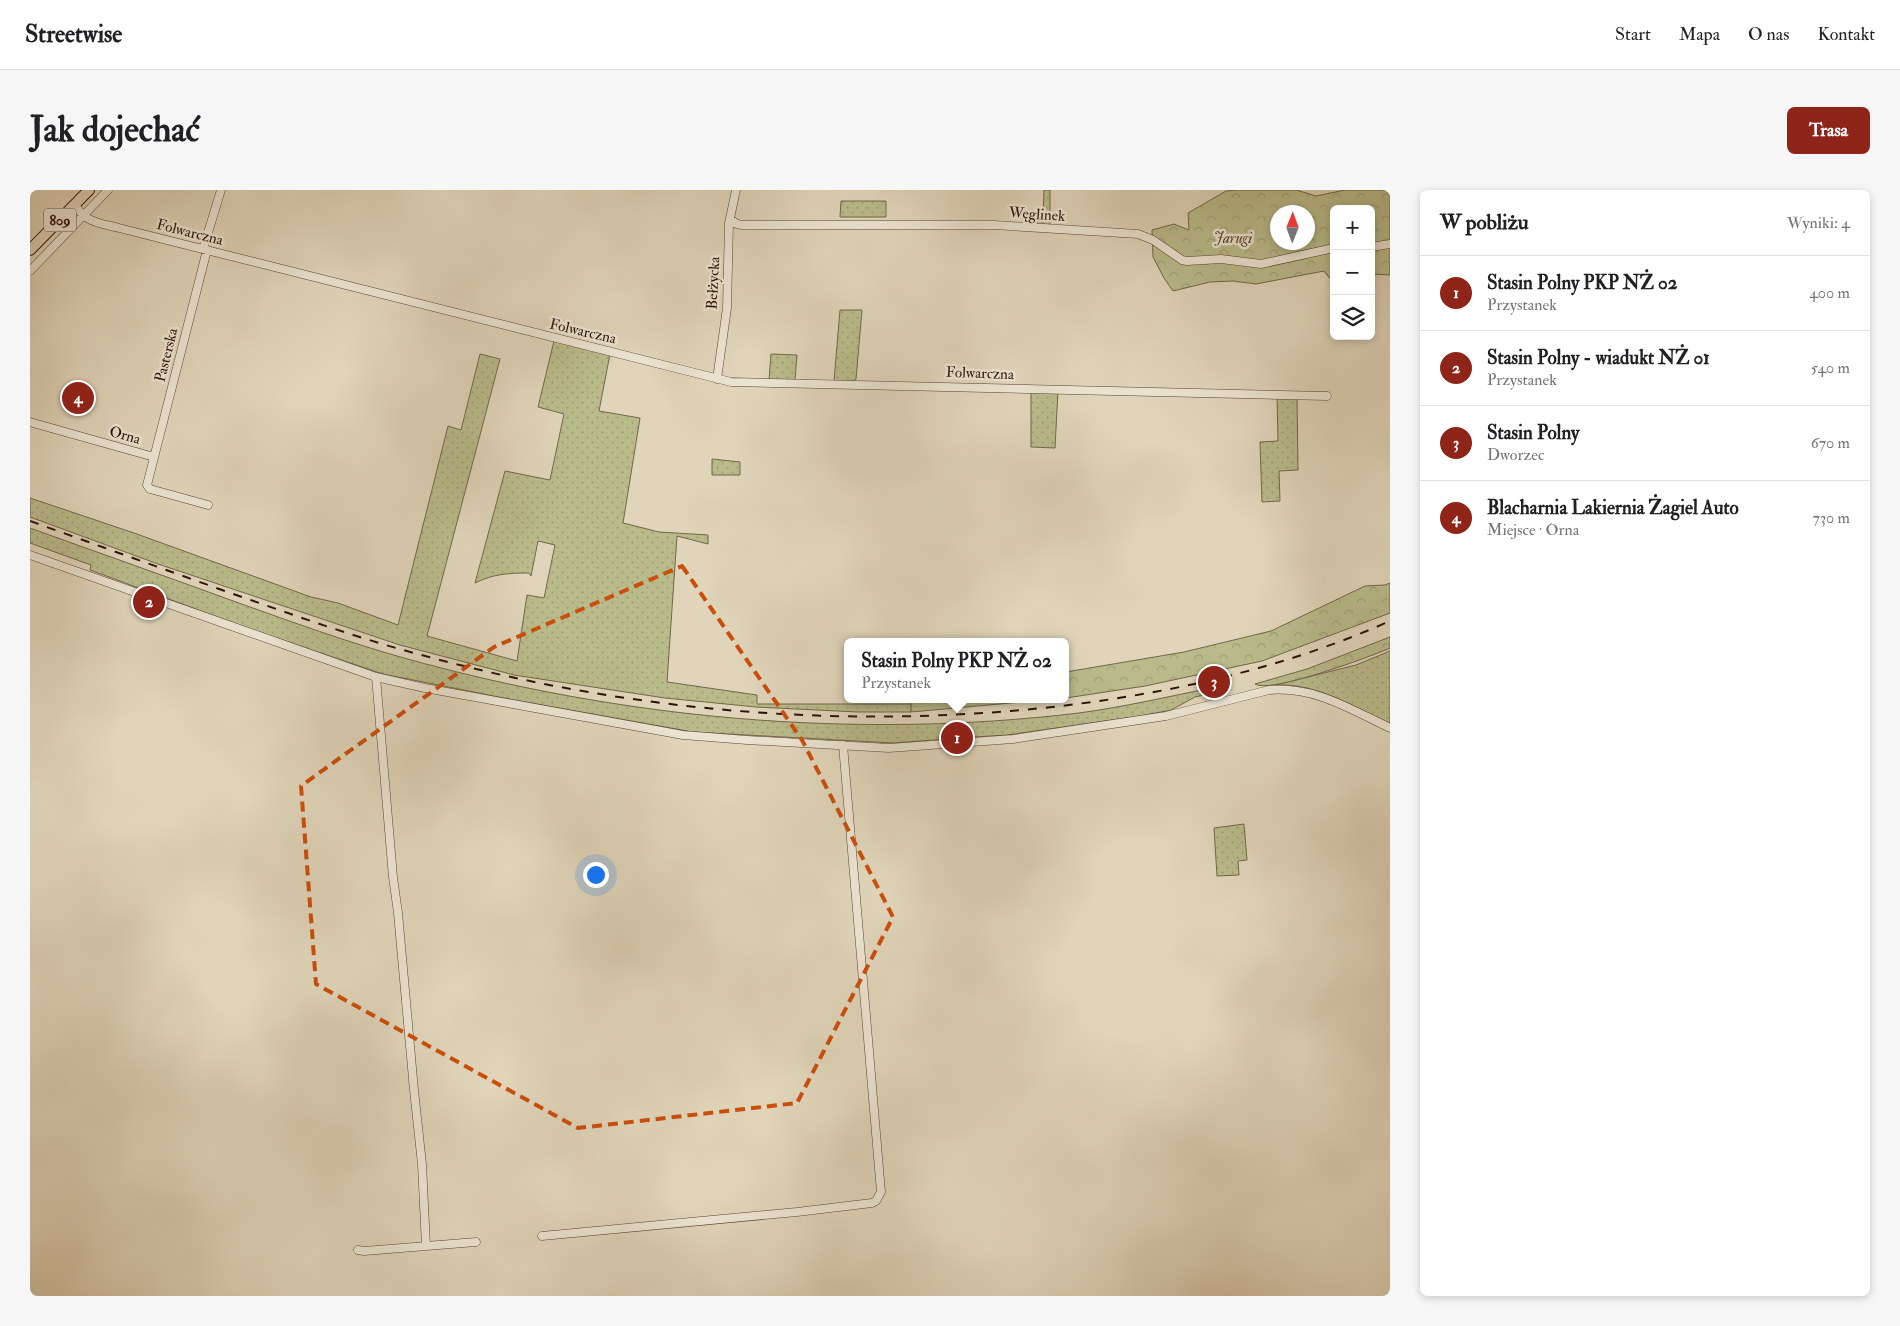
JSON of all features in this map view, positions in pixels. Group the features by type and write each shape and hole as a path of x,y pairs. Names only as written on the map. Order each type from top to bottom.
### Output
{"main road":[{"name":"809","path":"30,250 89,190"}],"street":[{"path":"30,271 108,190"},
{"name":"Pasterska","path":"208,505 150,489 147,486 221,190"},
{"name":"Bełżycka","path":"717,379 727,308 730,219 736,190"},
{"path":"74,205 82,215"},
{"name":"Folwarczna","path":"82,215 120,228 731,382 1327,396"},
{"name":"Węglinek","path":"730,219 742,225 994,225 1138,234 1153,240 1182,260 1187,261 1220,259 1261,264 1330,249"},
{"path":"1375,246 1390,244"},
{"name":"Orna","path":"30,422 154,457"},
{"path":"30,555 376,677 425,688 683,735 889,748 1013,739 1166,716 1269,690 1285,688 1323,696 1390,728"},
{"path":"376,677 393,878 422,1164 426,1246"},
{"path":"542,1236 797,1212 876,1201 881,1192 843,745"},
{"path":"358,1250 476,1242"}],"highlighted area":[{"path":"682,566 802,740 893,917 797,1103 578,1128 316,984 301,786 494,647"}],"green space":[{"path":"1044,190 1050,190 1050,226 1033,225 1032,221 1038,222 1043,217"},
{"name":"Jarugi","path":"1296,190 1316,196 1345,190 1390,190 1390,275 1375,274 1375,205 1330,205 1330,278 1324,271 1256,284 1233,281 1210,282 1173,291 1153,257 1152,230 1174,224 1189,230 1188,213 1226,191"},
{"path":"841,201 886,201 886,217 840,217"},
{"path":"840,310 862,310 856,379 853,381 834,381"},
{"path":"554,341 610,354 599,411 640,418 623,523 659,532 708,535 708,544 677,536 667,682 757,695 757,704 911,704 911,712 858,712 756,707 665,698 514,675 400,645 158,564 30,517 30,498 134,533 311,597 338,603 398,625 448,426 461,430 480,354 500,359 427,636 517,661 527,595 544,598 555,545 538,541 531,576 529,573 507,574 494,576 475,583 505,471 550,480 564,414 538,407"},
{"path":"771,354 797,355 795,380 769,380"},
{"path":"1031,390 1058,391 1055,448 1031,447"},
{"path":"1277,396 1297,396 1298,470 1279,471 1280,501 1262,502 1260,442 1278,441"},
{"path":"712,459 740,462 740,475 712,475"},
{"path":"30,528 341,639 383,652 486,679 570,696 654,709 824,724 909,724 994,721 1079,713 1211,688 1212,693 1195,697 1171,710 1007,735 893,743 693,732 383,674 250,629 90,570 91,565 30,543"},
{"path":"1390,583 1390,613 1262,661 1145,686 1069,698 1069,671 1184,652 1271,631 1365,586"},
{"path":"1390,637 1390,648 1342,666 1279,684 1264,686 1255,684 1307,669"},
{"path":"1390,651 1390,723 1321,692 1291,685 1276,685 1356,665"},
{"path":"911,703 1011,703 911,712"},
{"path":"1244,824 1247,860 1238,861 1239,875 1217,876 1214,828"}],"railway":[{"path":"30,521 299,617 429,657 504,676 580,691 734,711 811,715 889,716 966,714 1088,703 1177,688 1264,667 1348,638 1390,621"}],"place":[{"name":"Blacharnia Lakiernia Żagiel Auto","path":"78,398"},
{"name":"Stasin Polny - wiadukt NŻ 01","path":"149,602"},
{"name":"Stasin Polny","path":"1214,682"},
{"name":"Stasin Polny PKP NŻ 02","path":"957,738"}]}
